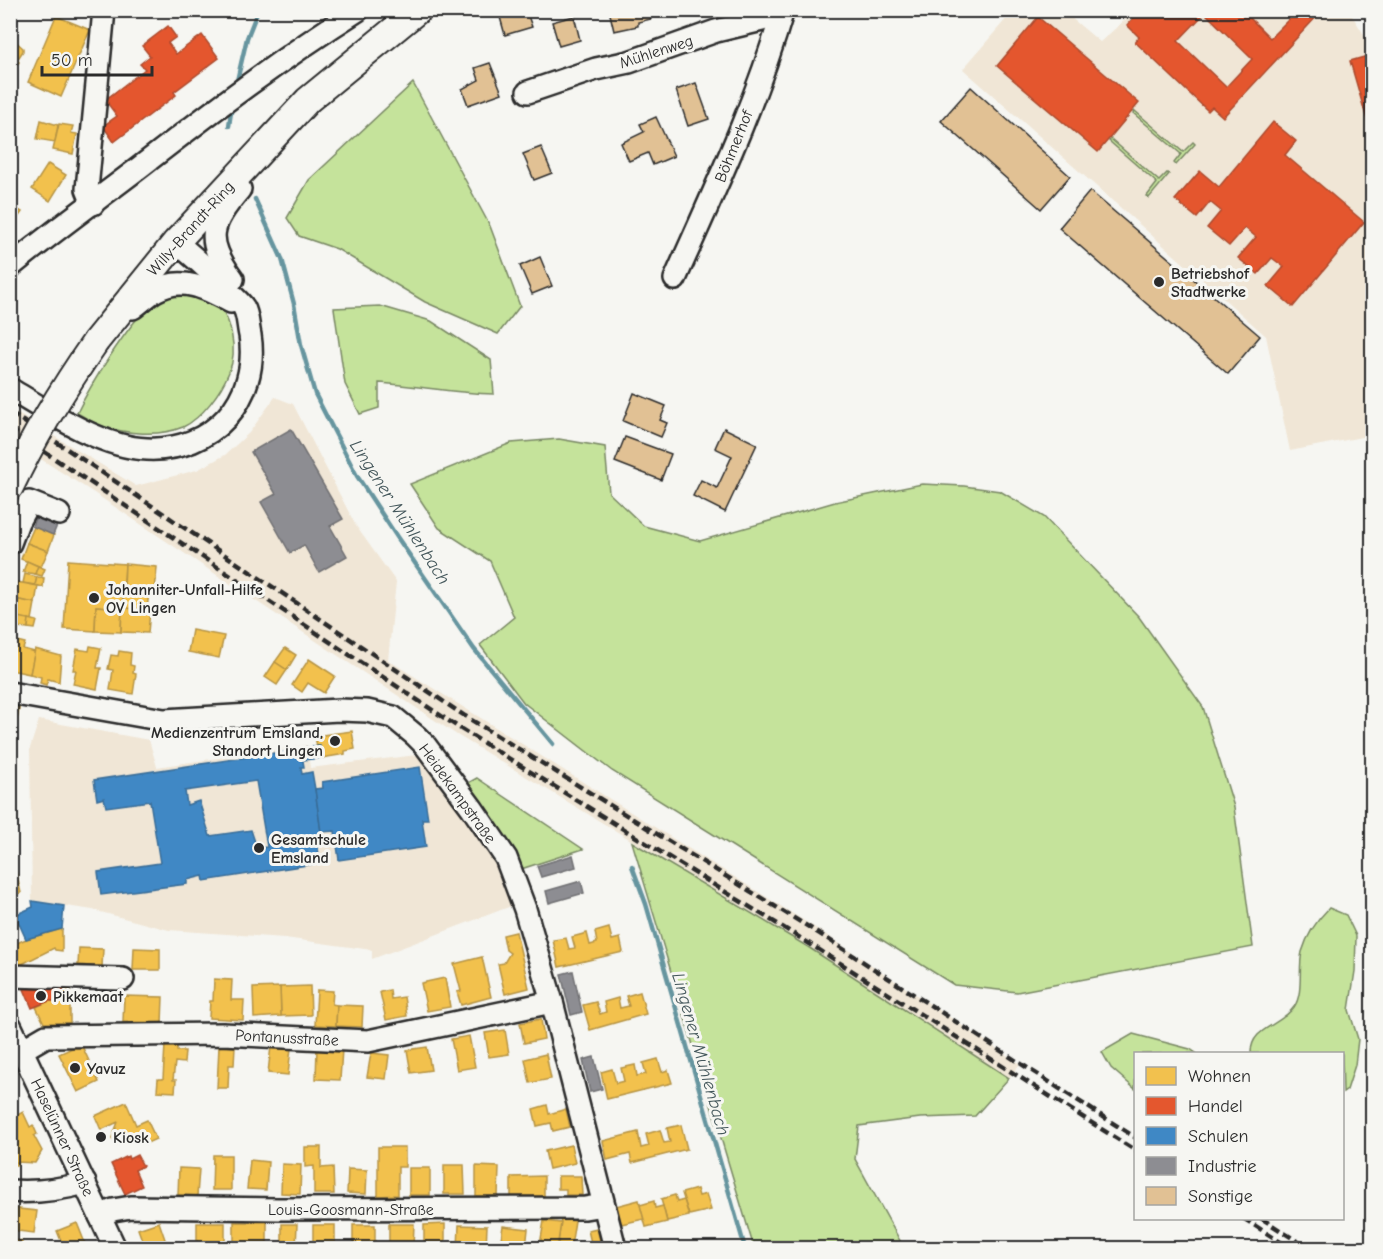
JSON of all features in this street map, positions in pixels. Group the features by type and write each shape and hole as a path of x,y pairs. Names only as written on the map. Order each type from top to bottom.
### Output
{"main road":[{"name":"Willy-Brandt-Ring","path":"10,487 23,459 52,409 96,341 176,242 308,100 418,10"}],"street":[{"path":"98,200 87,189 104,10"},
{"path":"10,267 51,233 98,200 247,84 358,10"},
{"name":"Mühlenweg","path":"528,92 596,69 628,62 716,31 762,20 783,11"},
{"name":"Böhmerhof","path":"675,279 761,76 783,11"},
{"path":"10,389 42,408 122,446 147,449 172,448 198,441 220,426 239,400 249,378 252,361 246,301 219,260 215,250 214,235 217,219 256,170 256,154"},
{"path":"176,242 210,270 245,309"},
{"path":"123,306 132,308 156,290 179,282 205,287 245,309"},
{"path":"10,543 29,502 59,514"},
{"name":"Heidekampstraße","path":"10,693 164,720 339,710 367,711 393,717 425,745 506,858 525,909 552,1002 615,1248"},
{"path":"10,976 123,979"},
{"name":"Pontanusstraße","path":"22,1050 46,1036 223,1034 368,1041 552,1002"},
{"name":"Haselünner Straße","path":"10,1025 115,1248"},
{"path":"10,1191 51,1191 85,1183"},
{"name":"Louis-Goosmann-Straße","path":"100,1216 113,1210 131,1207 585,1208 603,1205"}],"shaded area":[{"path":"1013,11 1063,11 1100,42 1135,11 1349,11 1367,39 1372,61 1372,435 1290,451 1266,336 963,69"},
{"path":"275,397 293,404 356,526 396,582 388,660 822,932 1020,1064 1009,1078 808,947 457,735 11,440 10,409 136,486 197,470 225,455 249,433"},
{"name":"Gesamtschule Emsland","path":"39,720 149,740 157,767 307,745 310,768 425,754 496,862 514,905 372,959 372,950 285,938 169,930 93,910 32,901 30,748"}],"green space":[{"path":"413,83 490,226 520,306 498,334 425,302 337,249 299,236 287,218 309,180"},
{"path":"1135,111 1183,152 1193,142 1195,144 1176,165 1174,163 1181,154 1133,113"},
{"path":"1111,139 1159,181 1167,173 1169,174 1149,198 1147,196 1157,183 1109,141"},
{"path":"179,289 213,300 225,315 232,334 232,363 226,380 210,404 183,427 153,433 111,429 77,413 116,347 142,313 154,300 165,293"},
{"path":"380,306 431,321 491,360 494,394 379,383 379,408 360,414 345,384 334,308"},
{"path":"559,439 605,447 609,493 644,526 700,541 835,502 922,484 1000,491 1044,517 1139,617 1203,707 1234,807 1253,947 1017,992 954,985 612,771 524,703 480,645 514,617 490,561 439,528 410,484 511,443"},
{"path":"477,778 583,849 521,869 503,834 468,783"},
{"path":"632,842 808,947 1009,1078 975,1116 920,1118 859,1126 855,1159 904,1248 754,1248"},
{"path":"1329,908 1346,915 1356,936 1355,971 1349,1010 1358,1039 1355,1065 1347,1090 1344,1092 1344,1052 1251,1052 1252,1044 1261,1032 1282,1019 1294,1007 1299,995 1302,952 1320,918"},
{"path":"1133,1034 1194,1052 1134,1052 1134,1088 1111,1068 1102,1052"}],"building: Wohnen":[{"path":"56,16 90,30 61,97 28,82"},
{"path":"13,39 23,48 23,51 17,60 19,62 10,72 10,40"},
{"path":"41,120 58,125 55,142 37,139"},
{"path":"59,124 73,126 71,133 77,134 73,154 53,150"},
{"path":"48,164 66,175 50,201 32,189"},
{"path":"10,205 22,212 10,229"},
{"path":"34,527 54,535 48,551 27,543"},
{"path":"27,543 48,551 41,567 21,559"},
{"name":"Johanniter-Unfall-Hilfe OV Lingen","path":"68,560 125,564 122,608 96,606 95,631 64,629"},
{"path":"27,561 38,566 35,574 23,572"},
{"path":"125,564 157,567 155,592 124,589"},
{"path":"38,566 45,569 42,576 35,574"},
{"path":"25,574 37,577 35,585 23,583"},
{"path":"37,577 44,578 43,587 35,585"},
{"path":"17,582 38,586 35,603 14,599"},
{"path":"124,589 149,591 147,610 122,608"},
{"path":"14,599 35,603 32,620 11,616"},
{"path":"96,606 122,608 121,632 95,631"},
{"path":"122,608 150,610 148,633 121,632"},
{"path":"17,617 29,619 28,628 16,627"},
{"path":"29,619 37,621 35,629 28,628"},
{"path":"192,630 224,636 219,658 188,652"},
{"path":"17,641 25,643 23,649 35,652 30,674 10,670 10,646 16,647"},
{"path":"90,646 101,648 97,668 101,668 97,689 73,684 77,649 89,651"},
{"path":"285,648 296,655 287,670 275,662"},
{"path":"35,649 61,656 59,682 48,679 46,685 40,683 41,677 30,674"},
{"path":"119,651 131,653 130,665 134,666 133,673 136,674 133,694 110,690 113,670 108,669 111,655 118,656"},
{"path":"309,659 335,676 324,693 308,683 302,692 292,685"},
{"path":"275,662 287,670 277,685 265,677"},
{"path":"10,702 20,703 14,737 10,737"},
{"name":"Medienzentrum Emsland, Standort Lingen","path":"352,731 355,749 345,751 345,754 322,758 315,736"},
{"path":"16,872 21,893 10,895 10,874"},
{"path":"609,928 612,940 620,938 623,952 559,967 553,940 566,938 569,949 575,948 572,937 587,933 590,945 597,943 595,932"},
{"path":"62,929 62,951 54,948 14,968 10,959 10,946"},
{"path":"516,932 529,988 505,994 498,964 504,963 510,953 506,950 503,935"},
{"path":"79,948 103,949 102,967 78,965"},
{"path":"134,948 160,949 160,970 133,970"},
{"path":"482,957 491,997 461,1005 457,992 461,991 454,964"},
{"path":"445,978 450,1007 427,1011 421,983"},
{"path":"214,979 232,980 231,1000 244,1000 243,1020 209,1018 210,1001 213,1001"},
{"path":"64,984 70,984 70,1001 64,1001"},
{"path":"310,986 311,1015 281,1016 280,987"},
{"path":"280,987 281,1016 254,1018 253,988"},
{"path":"317,990 333,991 332,1004 337,1005 336,1026 315,1025"},
{"path":"390,990 391,999 404,997 407,1016 386,1020 380,992"},
{"path":"640,992 646,1014 590,1030 583,1005 596,1002 600,1014 606,1012 604,1002 618,998 620,1008 629,1006 626,996"},
{"path":"124,996 163,997 162,1023 123,1022"},
{"path":"49,1001 70,1001 70,1023 44,1023 36,1007"},
{"path":"337,1005 363,1006 362,1027 336,1026"},
{"path":"541,1019 544,1039 524,1043 520,1023"},
{"path":"505,1030 509,1054 489,1057 485,1033"},
{"path":"469,1036 475,1067 457,1070 451,1039"},
{"path":"81,1044 99,1082 78,1092 59,1054"},
{"path":"165,1045 177,1045 177,1051 185,1051 184,1063 175,1062 173,1080 176,1080 175,1092 157,1091 158,1079 163,1079"},
{"path":"219,1046 235,1047 234,1065 229,1065 228,1088 217,1088"},
{"path":"271,1046 291,1048 288,1075 268,1073"},
{"path":"427,1047 431,1070 411,1073 407,1050"},
{"path":"317,1048 342,1049 340,1080 316,1079"},
{"path":"371,1053 389,1055 386,1079 367,1077"},
{"path":"546,1054 551,1079 530,1083 525,1059"},
{"path":"658,1059 662,1072 668,1070 672,1083 607,1099 601,1072 612,1069 616,1083 624,1081 621,1068 635,1065 637,1076 646,1074 643,1063"},
{"path":"126,1102 136,1125 147,1120 156,1139 145,1144 141,1134 116,1145 112,1138 118,1122 101,1130 95,1116"},
{"path":"547,1105 549,1114 566,1109 570,1127 553,1131 551,1123 537,1126 533,1109"},
{"path":"23,1112 30,1127 33,1125 37,1134 34,1136 42,1151 35,1163 17,1162 17,1165 10,1165 10,1119"},
{"path":"681,1125 687,1149 632,1163 630,1154 607,1160 603,1141 638,1132 641,1148 649,1146 646,1134 660,1130 664,1143 670,1142 667,1128"},
{"path":"571,1145 575,1163 549,1169 545,1151"},
{"path":"305,1147 321,1147 321,1168 333,1167 334,1194 314,1194 314,1166 305,1167"},
{"path":"378,1147 405,1147 405,1167 398,1167 398,1195 378,1196"},
{"path":"213,1155 231,1155 231,1190 212,1190"},
{"path":"250,1160 268,1162 266,1190 247,1189"},
{"path":"282,1164 301,1165 300,1194 281,1193"},
{"path":"444,1165 464,1165 465,1194 444,1194"},
{"path":"476,1166 499,1167 498,1196 476,1196"},
{"path":"179,1168 199,1169 197,1196 178,1195"},
{"path":"409,1168 430,1168 430,1195 409,1195"},
{"path":"348,1169 367,1170 366,1194 347,1193"},
{"path":"544,1176 544,1198 511,1198 511,1177"},
{"path":"558,1176 581,1176 582,1195 566,1195 566,1189 558,1189"},
{"path":"697,1189 699,1196 706,1194 711,1210 689,1215 682,1193"},
{"path":"675,1195 677,1202 684,1200 689,1216 667,1221 661,1199"},
{"path":"639,1200 644,1219 621,1224 616,1206"},
{"path":"654,1201 655,1208 663,1206 667,1222 646,1227 640,1205"},
{"path":"10,1208 37,1211 34,1233 10,1230"},
{"path":"561,1219 575,1221 571,1246 558,1244"},
{"path":"544,1221 561,1223 557,1248 540,1245"},
{"path":"159,1222 168,1248 145,1248 138,1229"},
{"path":"234,1222 267,1222 267,1244 262,1244 262,1248 250,1248 250,1244 234,1244"},
{"path":"77,1223 87,1248 64,1248 57,1231"},
{"path":"197,1223 225,1223 225,1246 197,1246"},
{"path":"282,1224 297,1224 296,1248 273,1248 282,1247"},
{"path":"389,1224 414,1224 413,1248 389,1248"},
{"path":"445,1224 445,1248 424,1248 424,1225"},
{"path":"313,1225 335,1225 335,1248 313,1248"},
{"path":"353,1225 375,1225 375,1248 353,1248"},
{"path":"459,1225 487,1226 486,1248 458,1248"},
{"path":"503,1226 528,1229 526,1248 500,1245"},
{"path":"597,1228 601,1245 592,1247 588,1230"},
{"path":"10,1239 22,1241 21,1248 10,1248"}],"building: Handel":[{"path":"1140,10 1242,10 1270,38 1292,16 1287,10 1321,12 1223,117 1212,107 1208,111 1135,42 1139,37 1127,25","holes":["1205,13 1252,59 1226,87 1178,41"]},
{"path":"1038,17 1139,103 1098,152 997,66"},
{"path":"168,26 176,37 168,43 176,54 202,35 219,58 174,92 176,95 114,142 103,126 117,116 105,100 145,69 140,64 150,56 142,46"},
{"path":"1371,55 1372,61 1372,137 1350,61"},
{"path":"1273,122 1296,141 1285,155 1364,222 1293,307 1268,286 1284,267 1272,258 1258,274 1238,258 1256,237 1245,228 1229,246 1207,228 1221,211 1210,202 1197,218 1175,200 1200,171 1219,187"},
{"path":"35,983 64,984 64,1001 49,1001 32,1008 24,989"},
{"path":"137,1155 143,1166 135,1170 142,1186 125,1194 111,1164 128,1156 129,1159"}],"building: Schulen":[{"path":"320,746 322,758 303,760 301,748"},
{"path":"301,749 304,767 301,767 302,774 312,772 315,789 322,839 317,840 320,863 204,881 203,876 187,880 187,884 101,895 98,872 160,863 150,801 106,807 104,798 97,800 94,780","holes":["256,781 267,847 257,848 251,830 210,836 199,801 187,805 185,791"]},
{"path":"420,767 428,819 422,819 426,847 339,860 335,831 321,832 315,789 323,788 322,782"},
{"path":"32,901 64,906 62,929 26,939 15,915 33,907"}],"building: Industrie":[{"path":"291,429 343,519 330,526 347,556 319,572 304,545 290,553 261,502 276,494 251,452"},
{"path":"37,514 58,523 53,535 32,526"},
{"path":"573,855 576,867 541,877 537,866"},
{"path":"581,881 584,893 549,903 546,891"},
{"path":"573,971 582,1012 571,1015 561,974"},
{"path":"594,1057 602,1089 590,1092 583,1060"}],"building: Sonstige":[{"path":"498,10 526,10 532,27 505,35"},
{"path":"609,10 649,10 651,19 638,22 638,26 614,31"},
{"path":"574,16 580,40 559,46 552,22"},
{"path":"490,63 502,93 468,105 462,89 479,80 475,68"},
{"path":"696,83 709,119 688,126 676,90"},
{"path":"971,87 1070,176 1041,209 941,121"},
{"path":"656,117 674,156 653,165 648,153 629,161 621,143 644,132 640,124"},
{"path":"541,147 552,173 534,180 523,154"},
{"name":"Betriebshof Stadtwerke","path":"1090,191 1260,336 1228,374 1059,228"},
{"path":"540,257 552,286 532,294 520,266"},
{"path":"634,393 666,406 660,420 667,423 661,437 623,421"},
{"path":"724,428 757,444 725,512 693,496 701,480 717,488 732,456 715,448"},
{"path":"625,437 671,454 661,480 615,462"}],"waterway":[{"name":"Lingener Mühlenbach","path":"236,85 247,38 258,10"},
{"name":"Lingener Mühlenbach","path":"229,126 232,105"},
{"name":"Lingener Mühlenbach","path":"255,199 282,259 294,304 301,345 315,394 357,476 474,649 553,744"},
{"name":"Lingener Mühlenbach","path":"632,866 646,904 745,1248"}],"railway":[{"path":"10,413 465,716 820,934 1134,1137"},
{"path":"10,429 461,729 810,944 1134,1150"},
{"path":"1246,1220 1290,1248"},
{"path":"1264,1220 1308,1248"}],"place":[{"name":"Betriebshof Stadtwerke","path":"1159,282"},
{"name":"Johanniter-Unfall-Hilfe OV Lingen","path":"94,598"},
{"name":"Medienzentrum Emsland, Standort Lingen","path":"335,741"},
{"name":"Gesamtschule Emsland","path":"259,848"},
{"name":"Pikkemaat","path":"41,996"},
{"name":"Yavuz","path":"75,1068"},
{"name":"Kiosk","path":"101,1137"}]}
